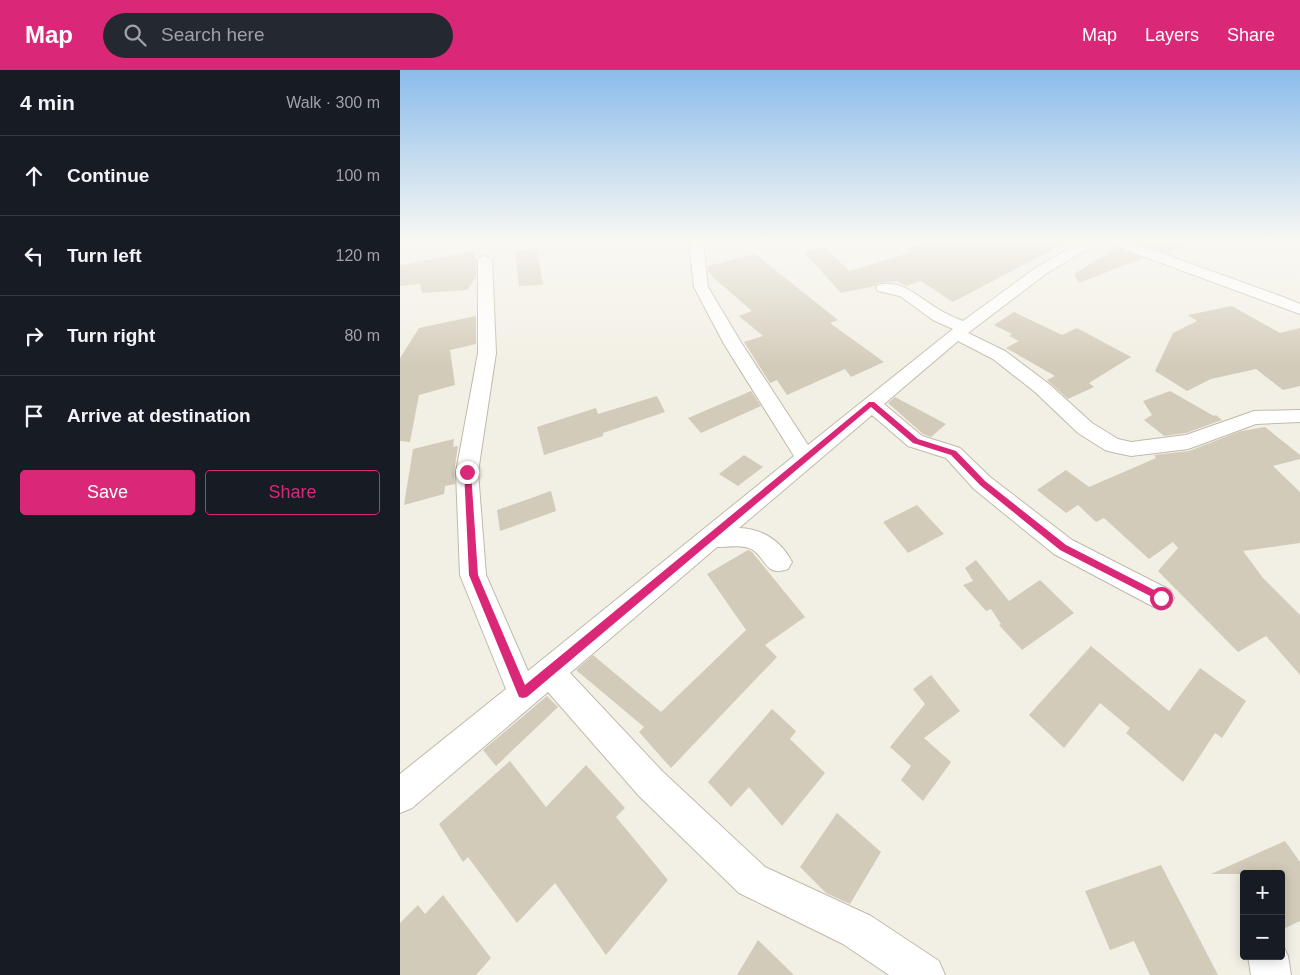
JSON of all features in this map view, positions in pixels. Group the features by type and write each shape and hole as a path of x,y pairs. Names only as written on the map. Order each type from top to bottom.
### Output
{"street":[{"path":"485,283 487,353 467,472 473,575 523,693"},
{"path":"701,283 733,344 806,458"},
{"path":"400,796 871,404 960,331 1024,283"},
{"path":"1235,283 1300,309"},
{"path":"883,288 894,288 908,294 934,314 999,355 1042,388 1085,428 1112,445 1131,449 1188,442 1254,418 1300,416"},
{"path":"871,404 915,441 954,453 982,483 1063,548 1161,598"},
{"path":"710,537 749,538 762,543 779,562"},
{"path":"549,671 651,784 752,880 857,930 924,975"},
{"path":"1269,960 1271,975"}],"building":[{"path":"400,283 472,283 467,290 422,293 420,284 400,286"},
{"path":"519,283 543,283 543,285 519,286"},
{"path":"720,283 792,283 838,320 830,323 884,362 851,377 845,369 787,395 777,380 770,383 744,342 763,336 739,316 752,311"},
{"path":"832,283 878,283 875,286 841,293"},
{"path":"901,283 914,283 906,286"},
{"path":"924,283 989,283 953,302"},
{"path":"1232,306 1280,333 1300,328 1300,386 1283,390 1256,369 1211,379 1187,391 1155,371 1173,333 1197,321 1188,315"},
{"path":"1014,312 1062,335 1077,328 1131,357 1089,383 1094,387 1068,399 1047,380 1055,376 1006,348 1019,341 1009,336 1012,334 994,325"},
{"path":"476,316 476,344 450,350 455,385 419,395 410,442 400,441 400,358 419,328"},
{"path":"751,391 761,406 701,433 688,418"},
{"path":"1170,391 1222,420 1186,433 1164,436 1144,420 1152,415 1143,401"},
{"path":"657,396 665,412 603,433 603,436 544,455 537,427 596,408 598,414"},
{"path":"895,397 946,424 931,437 923,434 888,403"},
{"path":"1265,427 1300,455 1300,459 1273,466 1300,492 1300,543 1243,551 1263,578 1300,615 1300,675 1266,636 1238,652 1158,571 1178,548 1173,542 1149,559 1104,518 1096,522 1078,505 1066,513 1037,490 1066,470 1089,487 1156,458 1154,455 1189,451 1241,431"},
{"path":"454,439 453,447 458,446 454,472 455,484 445,486 444,494 404,505 413,449"},
{"path":"744,455 763,467 738,486 719,474"},
{"path":"551,491 556,511 500,531 497,510"},
{"path":"917,505 944,534 908,553 883,522"},
{"path":"748,550 752,552 805,617 765,645 777,657 671,768 639,732 644,727 576,670 593,655 661,712 746,630 707,574"},
{"path":"976,560 1009,601 1040,580 1074,613 1022,650 999,625 1001,624 991,609 986,611 963,585 973,581 965,568"},
{"path":"1091,646 1169,711 1200,668 1246,701 1222,738 1215,733 1183,782 1126,733 1130,728 1100,703 1064,748 1029,715"},
{"path":"931,675 960,711 924,738 951,762 923,801 901,780 911,766 890,747 925,704 913,689"},
{"path":"547,696 558,707 496,766 483,750"},
{"path":"772,709 796,731 790,739 825,773 782,826 749,787 731,807 708,782"},
{"path":"510,761 546,807 586,765 625,808 616,817 668,880 606,955 555,883 517,923 468,857 463,862 439,824"},
{"path":"837,813 881,852 850,904 826,893 800,867"},
{"path":"1285,841 1300,862 1300,921 1285,928 1285,870 1240,870 1240,874 1211,874"},
{"path":"1161,865 1218,975 1150,975 1134,941 1110,950 1085,891"},
{"path":"443,895 491,958 476,975 400,975 400,923 418,905 425,914"},
{"path":"758,940 794,975 737,975"}],"route":[{"path":"467,472 473,575 523,693 871,404 915,441 954,453 982,483 1063,548 1161,598"}]}
